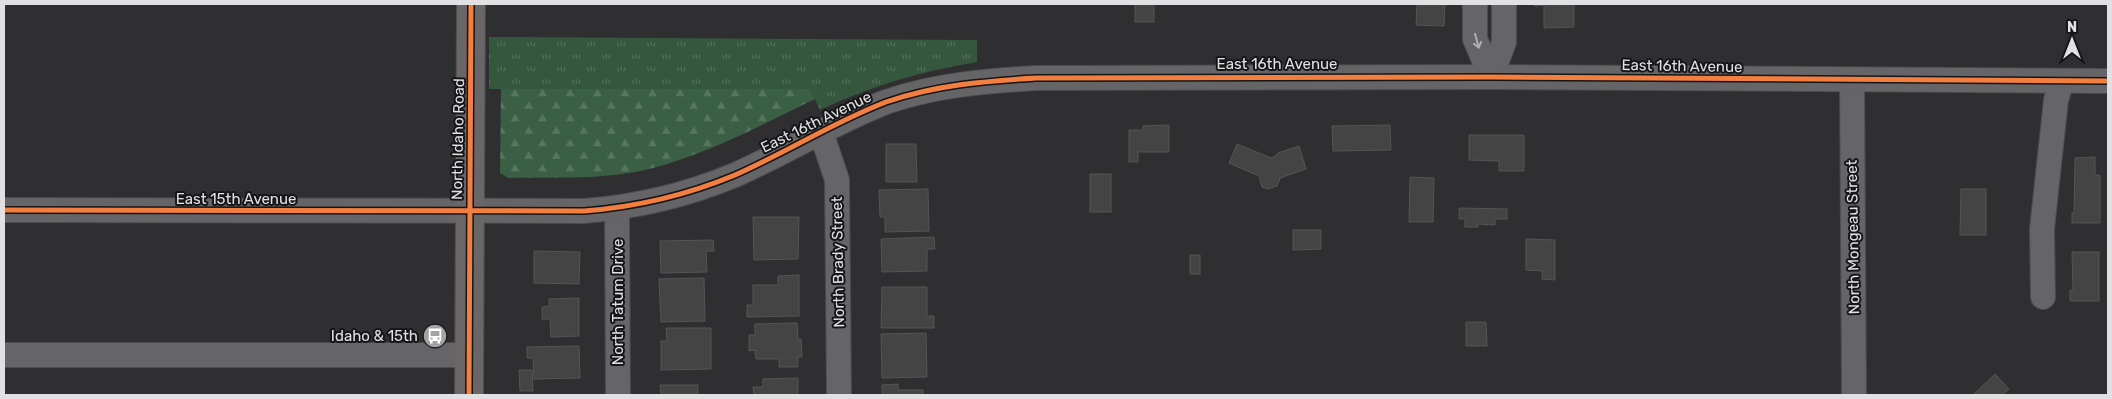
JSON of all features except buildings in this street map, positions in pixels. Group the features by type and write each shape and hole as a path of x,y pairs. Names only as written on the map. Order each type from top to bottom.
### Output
{"main road":[{"name":"North Idaho Road","path":"469,395 471,4"}],"street":[{"path":"1475,4 1475,39 1491,77"},
{"path":"1491,77 1504,42 1504,4"},
{"name":"East 16th Avenue","path":"469,210 584,211 617,208 667,198 733,176 860,112 920,92 972,82 1112,76 2108,81"},
{"name":"North Mongeau Street","path":"1852,80 1854,395"},
{"path":"2043,297 2042,229 2056,100 2062,81"},
{"name":"North Brady Street","path":"821,132 837,180 839,395"},
{"name":"North Tatum Drive","path":"617,208 618,395"},
{"name":"East 15th Avenue","path":"4,210 338,212 469,210"},
{"path":"4,356 469,355"}],"green space":[{"path":"489,37 977,40 977,62 897,80 820,110 810,89 489,89"},
{"path":"501,89 810,89 815,99 713,147 649,169 615,175 508,178 500,173"}],"cycle path":[{"path":"469,395 471,4"},
{"path":"4,210 584,211 603,209 661,199 717,182 754,166 867,110 904,96 960,85 1036,78 1491,77 2108,81"}],"place":[{"name":"Idaho & 15th","path":"435,336"}]}
